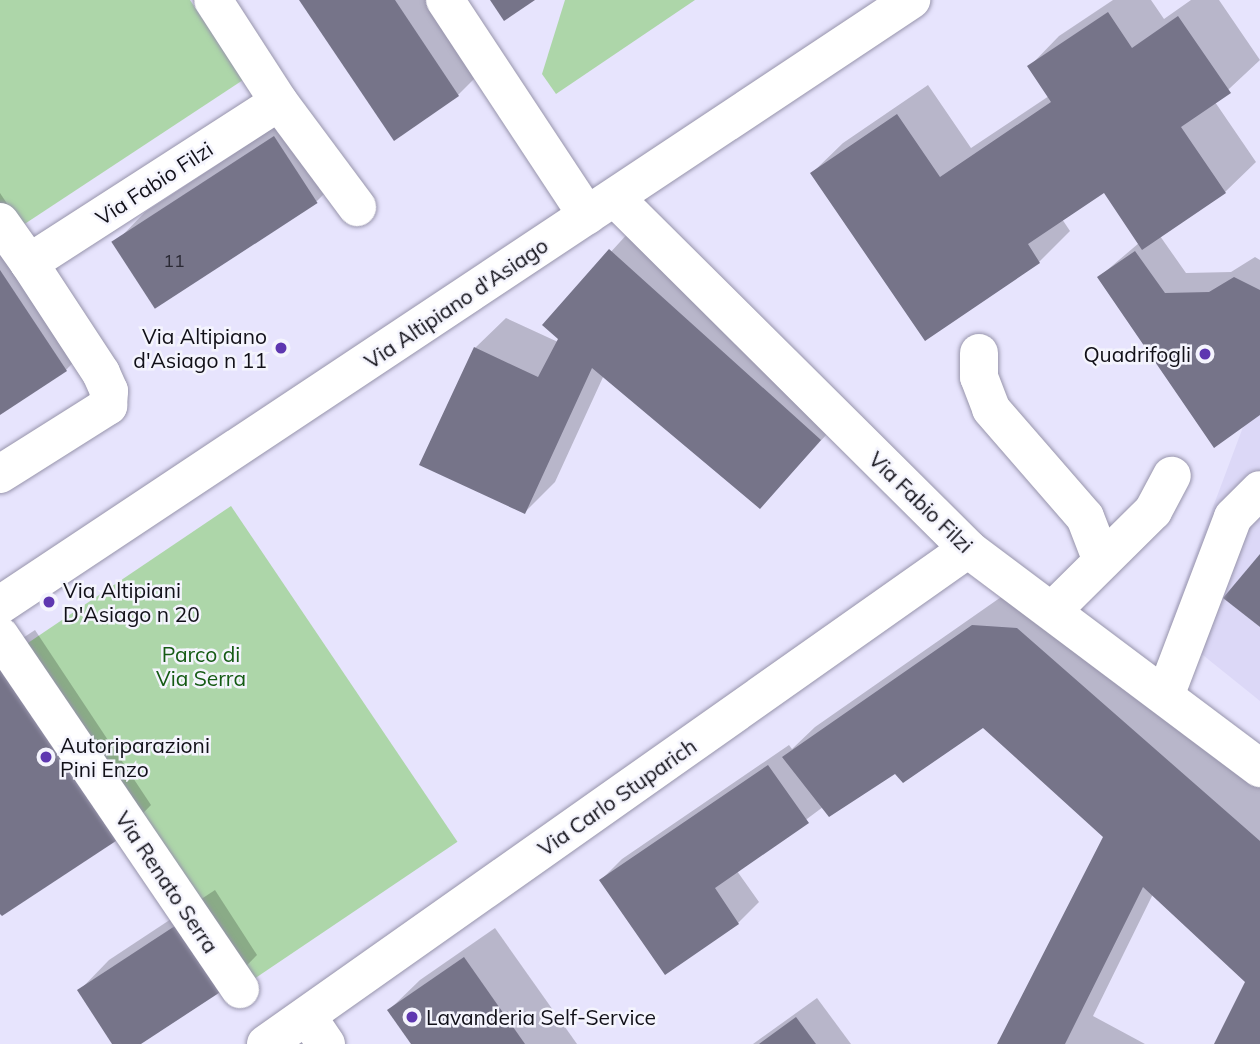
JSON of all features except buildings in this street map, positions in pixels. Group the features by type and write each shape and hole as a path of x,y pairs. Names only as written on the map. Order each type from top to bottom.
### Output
{"street":[{"path":"213,0 279,102 356,207"},
{"name":"Via Fabio Filzi","path":"445,0 601,206 968,549 1260,768"},
{"name":"Via Altipiano d'Asiago","path":"1,609 911,0"},
{"name":"Via Fabio Filzi","path":"29,263 279,102"},
{"path":"0,222 101,373 110,391 108,406 0,474"},
{"path":"979,353 979,377 991,409 1085,517 1102,561"},
{"path":"1052,611 1153,511 1172,476"},
{"path":"1165,696 1233,517 1260,490"},
{"name":"Via Carlo Stuparich","path":"266,1044 317,1030 968,549"},
{"name":"Via Renato Serra","path":"1,609 240,989"}],"shaded area":[{"path":"1260,415 1260,701 1168,627 1243,427"}],"green space":[{"path":"0,0 190,0 243,80 17,229 0,203"},
{"path":"565,0 695,0 556,94 542,74"},
{"name":"Parco di Via Serra","path":"231,506 457,842 251,981 25,645"}],"place":[{"name":"Via Altipiano d'Asiago n 11","path":"281,348"},
{"name":"Quadrifogli","path":"1205,354"},
{"name":"Via Altipiani D'Asiago n 20","path":"49,602"},
{"name":"Autoriparazioni Pini Enzo","path":"46,757"},
{"name":"Lavanderia Self-Service","path":"412,1017"}]}
